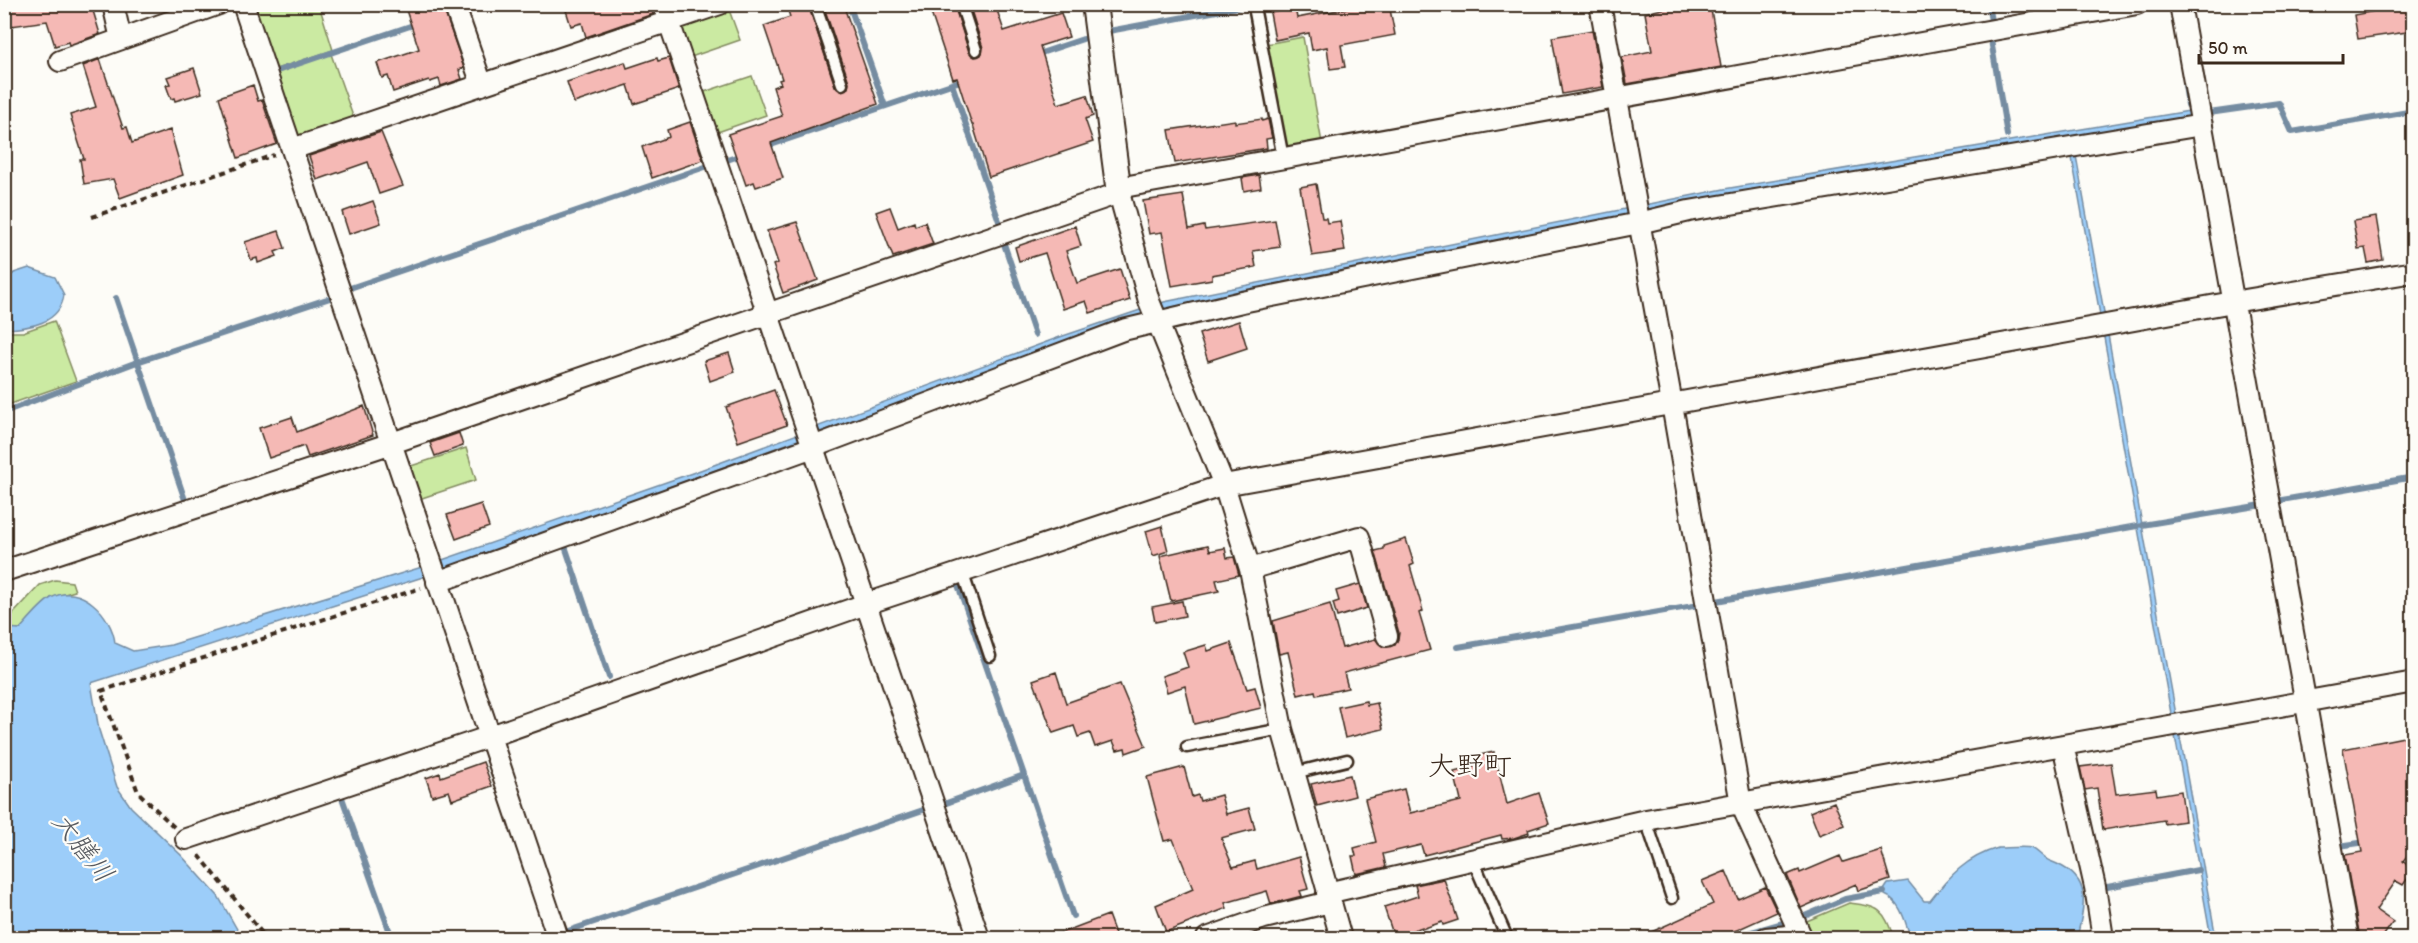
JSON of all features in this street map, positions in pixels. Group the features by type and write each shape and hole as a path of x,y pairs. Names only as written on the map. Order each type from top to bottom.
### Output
{"street":[{"path":"113,4 122,39"},
{"path":"60,61 219,4"},
{"path":"243,4 392,443 488,737 558,939"},
{"path":"454,4 482,85"},
{"path":"292,148 482,85 666,13 720,4"},
{"path":"1094,4 1119,190 1154,315 1224,485 1251,569 1282,729 1341,939"},
{"path":"1600,4 1741,804 1801,937 1766,939"},
{"path":"4,571 392,443 1119,190 1283,158 2137,4"},
{"path":"2180,4 2348,939"},
{"path":"666,13 980,939"},
{"path":"434,573 1123,330 1154,315 1242,302 1638,215 1689,211 2072,147 2200,118"},
{"path":"186,839 488,737 866,604 1224,485 2233,302 2414,272"},
{"path":"1251,569 1359,537 1387,636"},
{"path":"1207,939 1328,898 1473,860 1646,820 2414,682"},
{"path":"2063,745 2095,887 2103,939"}],"lane":[{"path":"815,4 842,84"},
{"path":"961,4 976,50"},
{"path":"1255,12 1283,158"},
{"path":"963,573 990,656"},
{"path":"1187,747 1282,729"},
{"path":"1294,773 1347,760"},
{"path":"1646,820 1672,898"},
{"path":"1473,860 1507,939"}],"path":[{"path":"92,217 292,148"},
{"path":"266,939 234,896 186,839 138,792 101,691 434,573"}],"green space":[{"path":"258,5 319,5 333,50 273,70 253,11"},
{"path":"728,7 740,40 685,59 678,23"},
{"path":"1303,37 1322,143 1284,150 1266,44"},
{"path":"331,54 355,122 305,139 297,137 274,74"},
{"path":"752,76 766,115 712,134 698,94"},
{"path":"54,321 76,381 5,406 5,332 23,332"},
{"path":"466,448 476,480 419,499 408,467"},
{"path":"55,580 72,582 75,591 51,598 20,629 5,628 5,609 13,614 40,585"},
{"path":"1849,903 1868,906 1879,911 1887,921 1894,938 1809,938 1802,923"}],"water":[{"name":"大膳川","path":"2189,111 2204,112 2204,116 2073,139 2216,938 2211,938 2069,141 1643,214 1173,307 1055,346 423,577 91,683 99,730 117,787 131,807 181,855 218,896 242,938 4,937 4,628 20,629 51,598 62,594 73,594 84,598 101,612 108,622 115,643 133,651 171,645 422,567 695,472 1060,337 1164,302 1724,189"},
{"path":"29,268 55,277 64,295 61,305 50,318 42,322 5,329 5,282 14,273"},
{"path":"1998,848 2031,848 2047,860 2064,867 2073,875 2080,883 2083,892 2077,938 1911,938 1899,908 1891,898 1885,895 1884,890 1888,884 1908,881 1924,901 1930,901 1960,868 1977,857"}],"building":[{"path":"4,4 91,4 100,34 69,45 68,42 55,46 47,21 4,27"},
{"path":"404,4 442,4 464,68 459,70 462,79 441,86 439,79 430,82 429,80 393,92 388,76 382,78 377,63 419,49"},
{"path":"564,4 649,4 653,14 586,37 582,23 571,26"},
{"path":"786,4 808,4 835,86 841,91 848,88 849,82 823,4 843,4 878,104 771,143 783,178 756,187 754,182 746,185 728,134 782,116 773,87 781,84 779,80 782,79 764,26 790,17"},
{"path":"928,4 954,4 969,52 975,57 981,55 983,48 969,4 995,4 1004,31 1061,13 1069,37 1040,46 1058,104 1087,95 1093,116 1085,119 1093,142 989,177 957,78 953,79"},
{"path":"1368,4 1389,4 1395,35 1341,45 1345,67 1330,69 1327,47 1312,50 1309,33 1275,40 1270,13 1295,8 1297,18"},
{"path":"1684,4 1710,4 1721,67 1627,84 1622,57 1652,51 1645,13"},
{"path":"2385,4 2410,4 2414,31 2358,39 2354,15 2386,9"},
{"path":"1592,30 1603,87 1562,94 1552,37"},
{"path":"657,58 658,61 669,58 679,89 634,104 628,85 574,103 567,82 625,62 627,68"},
{"path":"100,59 123,128 127,127 132,143 170,130 183,175 120,198 113,179 84,184 80,159 84,159 70,115 96,107 83,66"},
{"path":"194,68 202,93 175,101 174,98 171,99 166,85 170,84 167,77"},
{"path":"253,85 258,101 262,100 277,144 238,158 219,97"},
{"path":"1262,119 1262,121 1268,119 1272,138 1266,139 1267,148 1175,163 1169,130 1235,120 1235,123"},
{"path":"690,122 703,160 652,178 642,147 669,137 667,130"},
{"path":"381,132 403,186 379,194 368,162 317,180 309,156"},
{"path":"1259,175 1261,188 1244,191 1242,178"},
{"path":"1316,184 1322,218 1326,218 1327,223 1340,221 1345,251 1312,256 1300,187"},
{"path":"1183,195 1189,229 1204,226 1205,230 1275,220 1280,247 1253,251 1256,267 1212,275 1212,279 1172,286 1162,232 1149,234 1143,201"},
{"path":"373,201 381,223 349,234 342,212"},
{"path":"890,207 898,228 914,222 915,226 925,222 933,244 893,257 876,212"},
{"path":"2376,217 2383,260 2368,263 2365,248 2358,249 2353,221"},
{"path":"797,222 818,280 783,293 773,265 778,263 767,231"},
{"path":"1075,226 1081,246 1066,251 1077,283 1120,269 1130,300 1090,313 1086,301 1063,309 1045,253 1019,261 1015,247"},
{"path":"279,231 285,248 275,252 277,256 258,263 257,258 251,260 245,242"},
{"path":"1239,321 1247,348 1208,361 1199,334"},
{"path":"729,353 735,372 710,381 704,361"},
{"path":"774,390 787,425 738,442 726,407"},
{"path":"364,406 373,435 308,457 304,446 269,458 259,428 292,417 297,432"},
{"path":"459,433 463,446 435,456 430,443"},
{"path":"481,504 489,527 456,539 447,515"},
{"path":"1162,526 1168,551 1153,556 1146,531"},
{"path":"1406,539 1414,564 1410,566 1423,611 1419,613 1430,650 1344,673 1348,688 1316,695 1315,691 1298,695 1288,652 1279,654 1273,621 1330,604 1342,648 1375,639 1384,647 1395,645 1399,633 1375,551"},
{"path":"1208,545 1210,551 1225,548 1227,558 1234,557 1239,575 1216,580 1219,591 1171,601 1160,556"},
{"path":"1360,584 1367,608 1337,617 1333,603 1339,601 1336,591"},
{"path":"1182,601 1185,616 1155,622 1152,607"},
{"path":"1231,643 1247,689 1255,687 1261,708 1194,724 1185,686 1167,692 1162,676 1188,667 1183,652 1206,645 1208,651"},
{"path":"1056,672 1066,703 1120,684 1146,746 1126,753 1125,748 1117,750 1113,741 1095,747 1090,733 1078,737 1074,726 1053,733 1033,680"},
{"path":"1366,701 1367,705 1377,703 1383,729 1345,738 1338,707"},
{"path":"2414,735 2414,772 2411,772 2414,788 2414,847 2403,861 2413,871 2403,885 2396,881 2376,910 2393,922 2382,938 2360,938 2345,855 2362,852 2343,749"},
{"path":"1494,752 1507,804 1539,793 1549,823 1528,830 1529,833 1514,838 1502,839 1501,835 1424,855 1421,845 1383,854 1386,867 1356,874 1352,856 1356,856 1354,848 1376,842 1365,799 1404,789 1410,813 1461,801 1454,772 1477,766 1475,756"},
{"path":"483,762 492,786 452,800 449,791 432,796 426,778 440,773 441,777"},
{"path":"2111,763 2116,794 2156,789 2157,795 2181,791 2185,821 2165,824 2164,820 2103,830 2097,788 2085,790 2080,767"},
{"path":"1184,767 1192,797 1198,795 1200,801 1221,795 1226,814 1249,808 1255,829 1221,838 1233,867 1255,861 1257,869 1299,857 1308,889 1300,891 1302,896 1271,904 1267,891 1225,903 1227,908 1166,932 1156,905 1193,889 1173,839 1164,841 1147,777"},
{"path":"1350,775 1355,796 1317,806 1311,784"},
{"path":"1834,802 1844,825 1819,835 1810,812"},
{"path":"1881,850 1890,880 1858,891 1856,884 1801,908 1787,875 1799,870 1800,873 1840,856 1843,862"},
{"path":"1726,871 1738,899 1765,887 1777,912 1717,939 1636,939 1713,904 1702,881"},
{"path":"1444,879 1458,920 1443,925 1442,922 1422,929 1422,927 1394,937 1384,907 1418,896 1415,885"},
{"path":"1108,915 1117,939 1050,939 1050,937"}],"waterway":[{"path":"849,4 885,106"},
{"path":"1109,31 1255,4"},
{"path":"1988,4 1991,21"},
{"path":"277,71 419,23"},
{"path":"1035,55 1083,39"},
{"path":"1991,40 2007,135"},
{"path":"765,147 966,79"},
{"path":"952,84 1001,227"},
{"path":"2185,85 2188,105"},
{"path":"2202,114 2279,103 2292,132 2414,111"},
{"path":"724,161 742,155"},
{"path":"350,288 711,165"},
{"path":"1003,241 1035,335"},
{"path":"116,298 185,500"},
{"path":"4,412 137,362 330,298"},
{"path":"2276,501 2414,477"},
{"path":"2142,525 2262,505"},
{"path":"1716,601 2137,526"},
{"path":"565,546 609,677"},
{"path":"957,582 1073,916"},
{"path":"1458,647 1699,605"},
{"path":"941,805 1024,775"},
{"path":"340,792 392,938"},
{"path":"565,932 929,808"},
{"path":"2339,846 2366,842"},
{"path":"2102,888 2198,870"},
{"path":"1800,918 1845,899 1884,892"},
{"path":"1731,938 1783,923"}],"district":[{"name":"大野町","path":"1470,765"}]}
